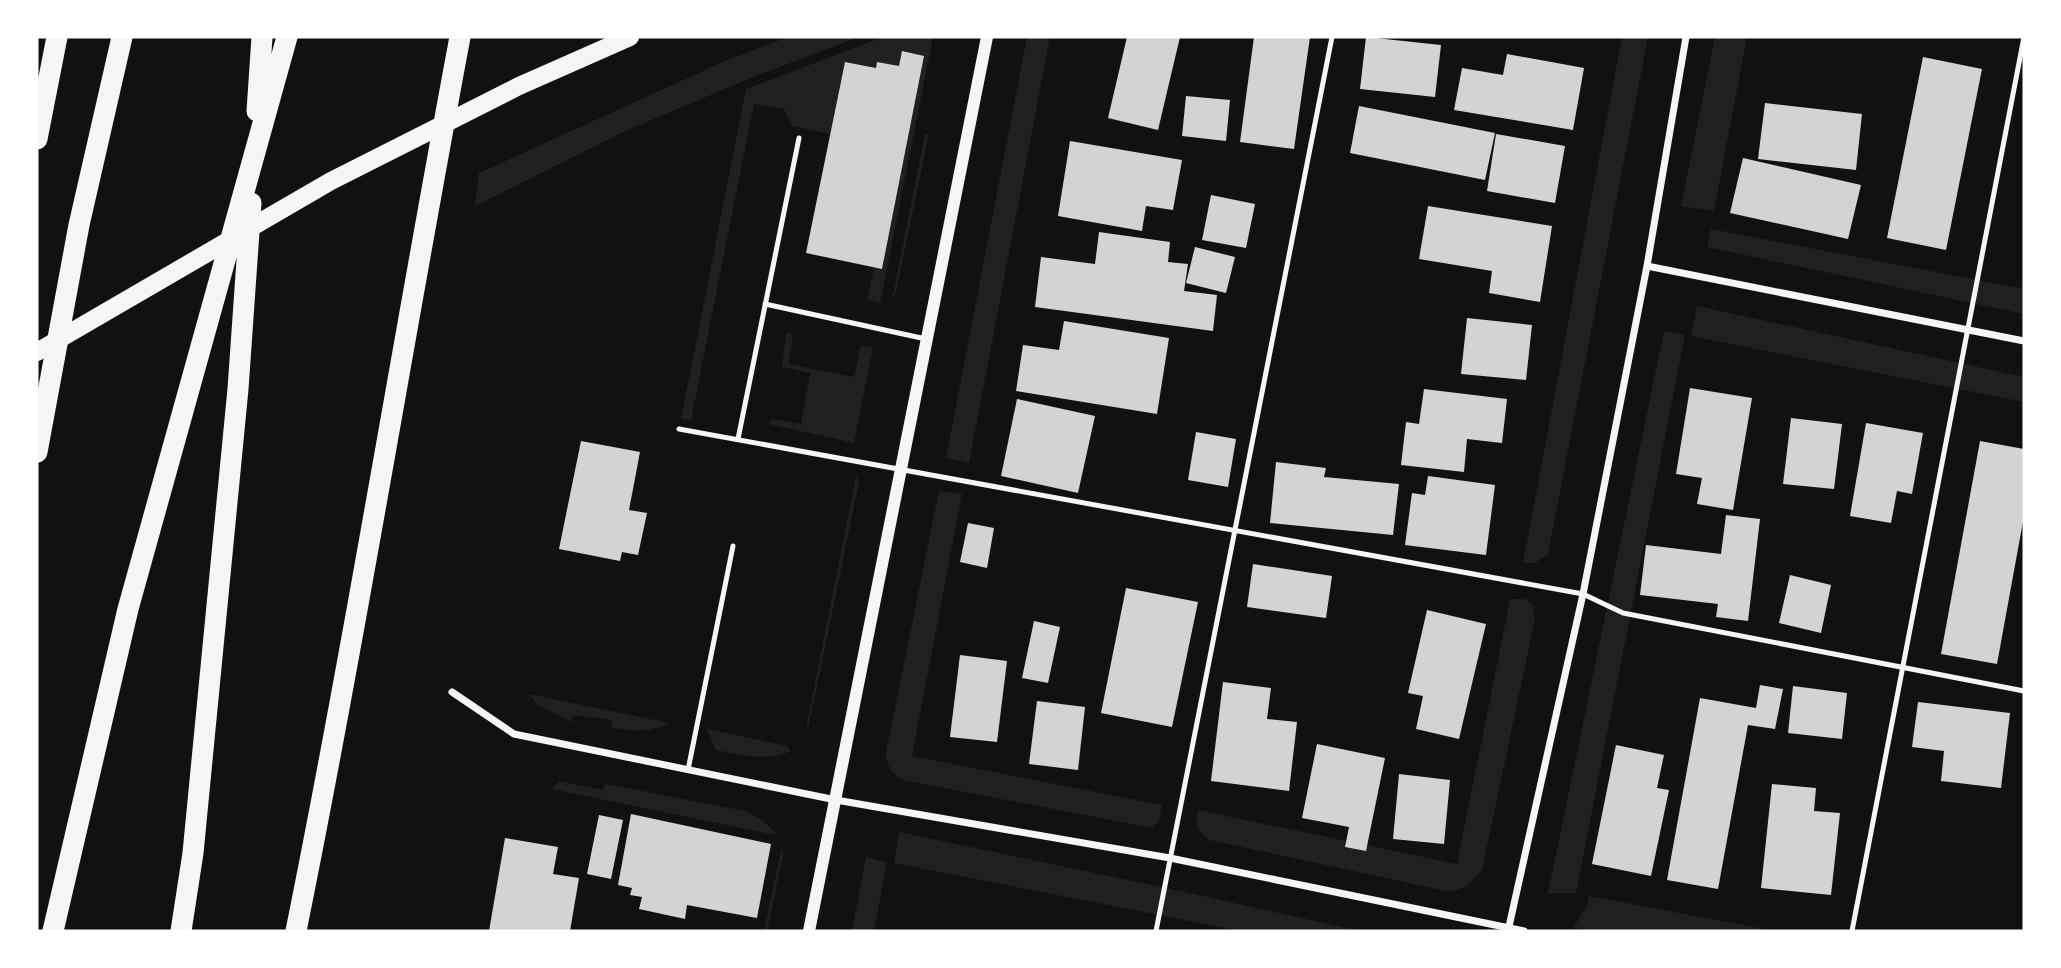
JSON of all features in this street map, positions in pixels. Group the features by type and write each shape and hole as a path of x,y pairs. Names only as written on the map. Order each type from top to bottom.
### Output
{"highway":[{"path":"37,139 57,37"},
{"path":"37,452 79,225 122,37"},
{"path":"181,931 193,853 238,389 262,37"},
{"path":"53,931 128,609 287,37"},
{"path":"296,931 327,777 419,253 460,37"}],"main road":[{"path":"37,352 331,181 519,86 630,37"}],"street":[{"path":"809,931 987,37"},
{"path":"1508,930 1583,594 1647,266 1686,37"},
{"path":"1647,266 2024,341"},
{"path":"452,692 514,734 836,800 1170,858 1508,930 1524,931"}],"lane":[{"path":"1156,931 1332,37"},
{"path":"1852,931 2024,37"},
{"path":"738,439 799,138"},
{"path":"765,304 927,339"},
{"path":"679,429 1583,594 1623,614 2024,691"},
{"path":"688,770 733,546"}],"shaded area":[{"path":"788,37 859,37 748,79 619,134 475,206 479,173 727,60"},
{"path":"883,37 933,37 880,303 867,300 874,268 882,269 924,56 903,51 899,66 877,62 876,68 845,62 830,134 792,126 784,109 754,104 691,420 681,419 746,89"},
{"path":"1027,37 1050,37 969,463 946,458"},
{"path":"1622,37 1648,37 1548,554 1535,563 1523,563"},
{"path":"1715,37 1747,37 1714,211 1681,206"},
{"path":"925,134 929,134 892,300"},
{"path":"1711,229 2024,289 2024,314 1707,247"},
{"path":"1697,306 2024,377 2024,402 1691,336"},
{"path":"1664,331 1685,335 1576,893 1548,893"},
{"path":"788,333 793,335 789,364 854,377 861,346 873,348 854,443 769,424 772,419 801,424 810,373 782,367"},
{"path":"856,476 859,482 806,729"},
{"path":"939,491 962,494 912,756 1162,805 1159,821 1152,828 903,780 890,768 886,752"},
{"path":"1510,599 1524,599 1532,604 1535,619 1482,870 1467,886 1451,892 1210,840 1202,834 1196,825 1198,810 1457,864"},
{"path":"529,694 669,723 648,730 626,730 611,727 612,720 573,715 572,722 537,705"},
{"path":"707,729 787,746 791,751 763,757 716,750"},
{"path":"559,781 603,790 606,784 745,811 762,820 776,833 770,834 552,789"},
{"path":"899,832 1360,931 1240,931 894,863"},
{"path":"782,847 783,855 767,931 764,931"},
{"path":"866,857 887,862 874,931 852,931"},
{"path":"1589,896 1775,931 1592,931 1573,928 1587,905"}],"building":[{"path":"1127,37 1180,37 1158,130 1108,118"},
{"path":"1254,37 1310,37 1294,149 1240,142"},
{"path":"1366,37 1441,45 1435,97 1360,89"},
{"path":"902,51 924,56 882,269 806,253 845,62 876,68 877,62 899,66"},
{"path":"1507,54 1584,68 1573,130 1454,110 1462,68 1503,75"},
{"path":"1923,57 1982,69 1946,250 1887,238"},
{"path":"1186,96 1230,100 1226,141 1182,136"},
{"path":"1765,103 1862,114 1856,170 1758,159"},
{"path":"1359,106 1495,133 1485,180 1350,153"},
{"path":"1496,134 1565,146 1555,203 1487,191"},
{"path":"1070,141 1182,160 1173,210 1146,206 1142,231 1058,216"},
{"path":"1743,158 1861,185 1848,239 1730,213"},
{"path":"1211,195 1255,204 1246,248 1202,240"},
{"path":"1428,206 1552,226 1540,302 1489,293 1492,271 1419,259"},
{"path":"1099,232 1170,242 1168,262 1188,264 1184,291 1217,295 1213,331 1035,307 1041,257 1095,264"},
{"path":"1195,247 1235,257 1226,293 1186,283"},
{"path":"1467,318 1532,325 1526,380 1461,374"},
{"path":"1064,321 1169,338 1157,414 1016,391 1023,345 1059,350"},
{"path":"1690,388 1752,398 1733,510 1697,504 1702,478 1676,474"},
{"path":"1424,389 1507,399 1502,443 1467,439 1464,472 1401,465 1406,422 1419,424"},
{"path":"1017,399 1095,416 1078,493 1001,476"},
{"path":"1791,418 1842,424 1834,489 1783,484"},
{"path":"1866,423 1923,433 1912,494 1897,491 1891,523 1850,516"},
{"path":"1196,432 1236,439 1228,487 1188,480"},
{"path":"581,441 640,452 629,510 647,513 638,555 622,552 620,561 559,549"},
{"path":"1980,441 2024,449 2024,516 1997,664 1941,654"},
{"path":"1276,462 1326,468 1324,477 1399,484 1393,535 1270,523"},
{"path":"1428,476 1495,485 1486,555 1405,545 1412,493 1425,495"},
{"path":"1726,515 1760,519 1748,621 1716,617 1718,604 1640,595 1646,545 1721,554"},
{"path":"968,523 994,528 987,568 960,562"},
{"path":"1253,564 1332,576 1326,618 1247,607"},
{"path":"1790,575 1831,585 1821,633 1779,623"},
{"path":"1126,588 1198,602 1172,727 1101,713"},
{"path":"1427,610 1486,624 1459,739 1416,729 1423,696 1408,693"},
{"path":"1034,621 1060,627 1048,683 1022,678"},
{"path":"960,655 1007,661 997,742 950,737"},
{"path":"1223,682 1271,688 1267,719 1297,722 1289,791 1211,781"},
{"path":"1760,685 1783,689 1775,729 1748,725 1718,889 1667,880 1700,698 1756,708"},
{"path":"1793,686 1847,693 1842,739 1788,733"},
{"path":"1037,701 1085,707 1078,770 1029,764"},
{"path":"1918,702 2010,713 2001,788 1941,781 1944,751 1912,747"},
{"path":"1317,744 1385,758 1366,851 1345,847 1349,827 1302,818"},
{"path":"1616,745 1664,755 1657,788 1669,790 1651,876 1592,864"},
{"path":"1399,774 1450,780 1444,844 1393,839"},
{"path":"1772,784 1816,788 1814,811 1840,813 1831,895 1761,888"},
{"path":"631,814 771,844 757,918 687,905 685,919 639,909 642,897 630,895 632,888 618,885"},
{"path":"599,815 623,820 611,879 587,874"},
{"path":"505,838 558,847 553,874 579,878 570,931 489,931"}]}
